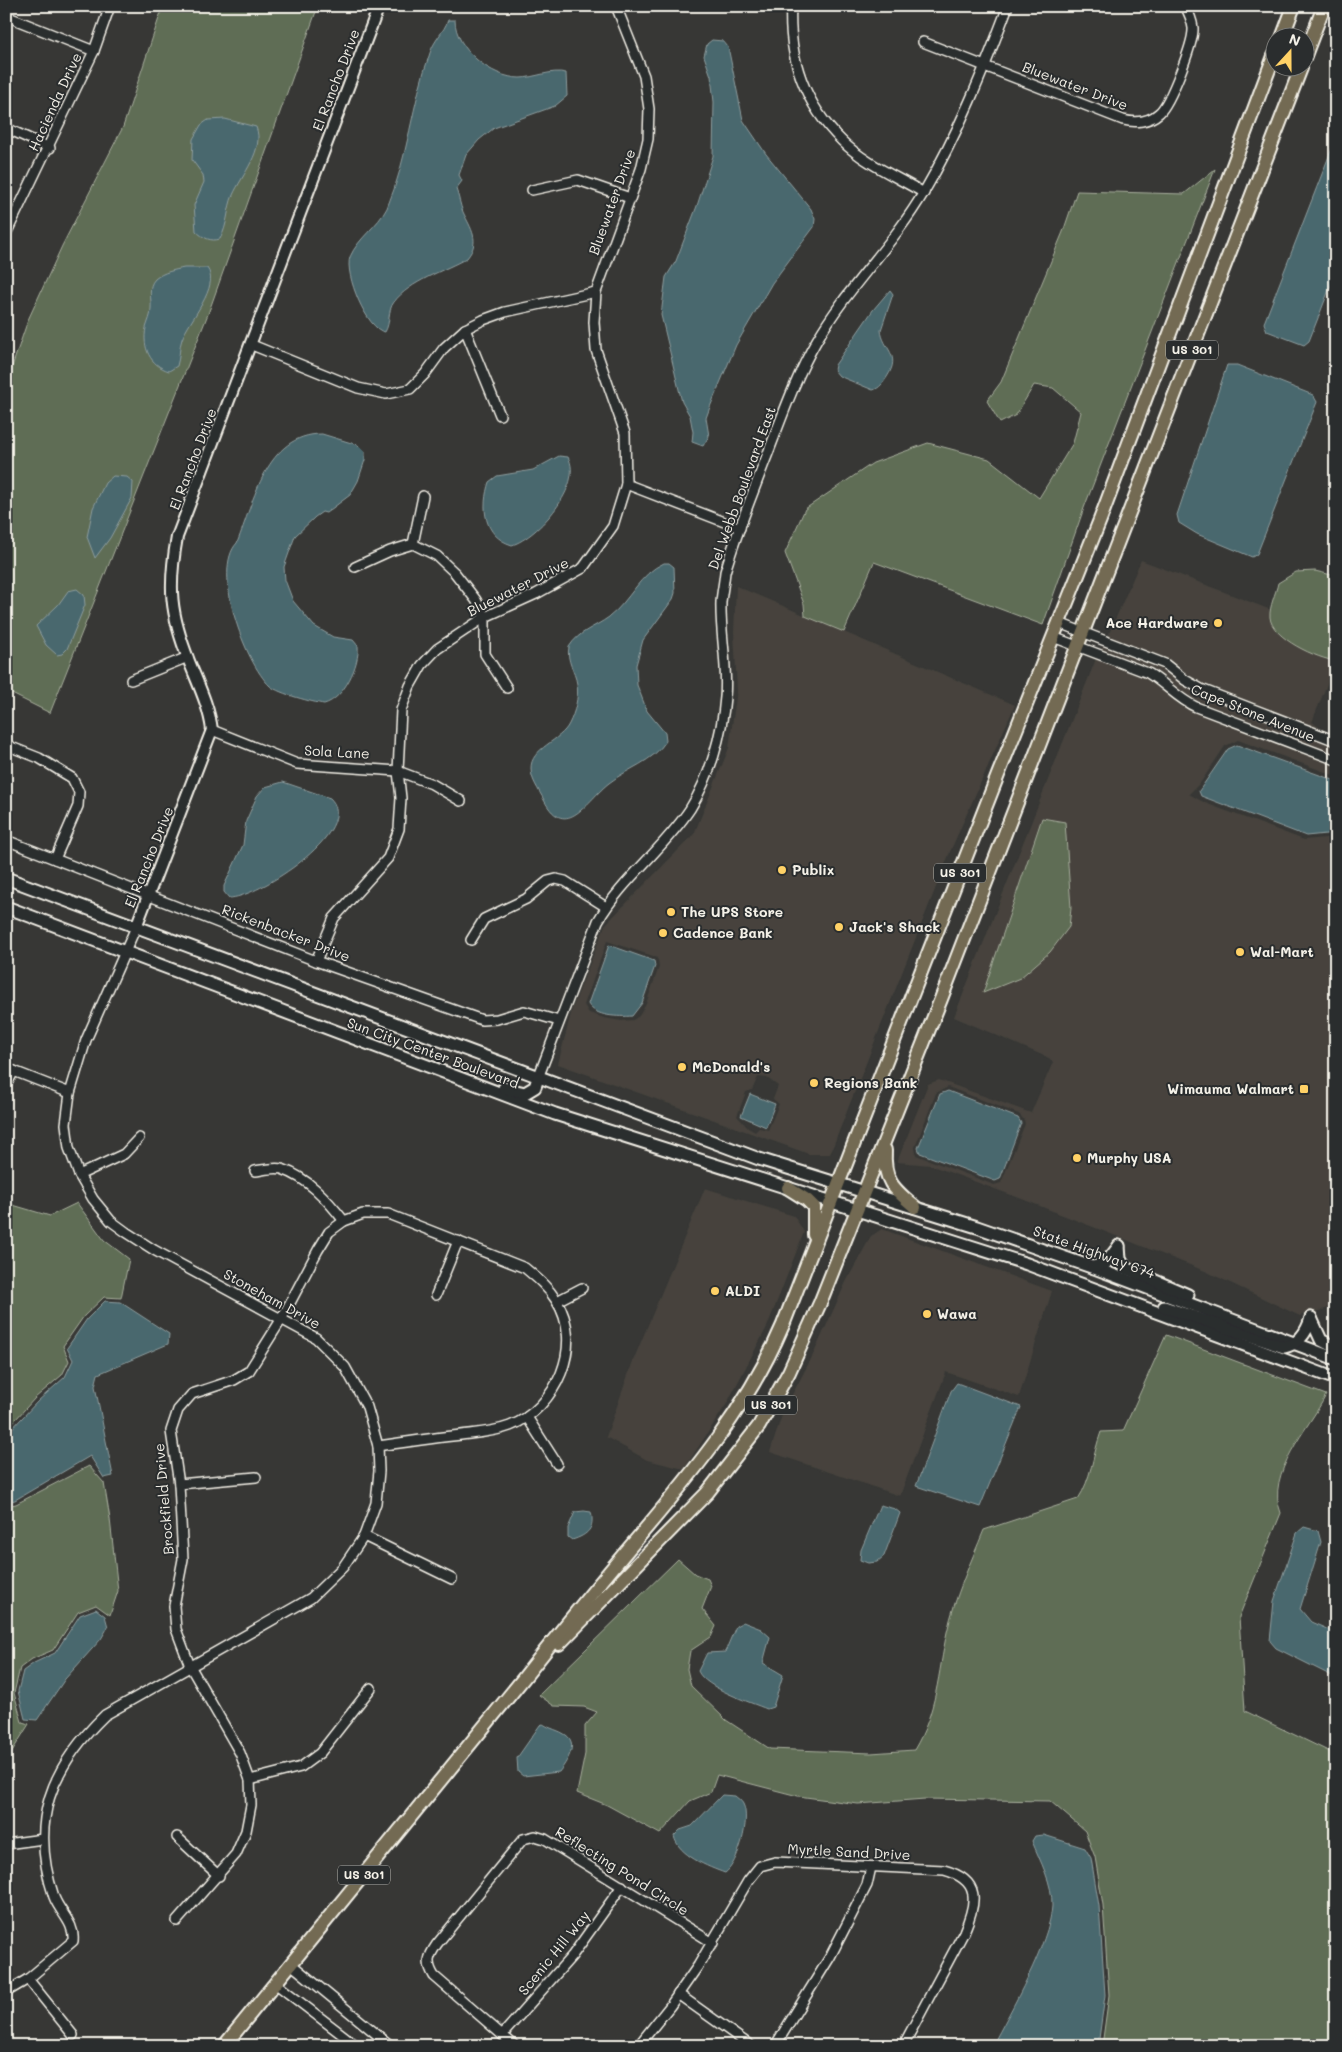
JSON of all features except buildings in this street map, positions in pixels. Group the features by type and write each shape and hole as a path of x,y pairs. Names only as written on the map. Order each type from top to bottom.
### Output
{"main road":[{"path":"1286,28 1294,6"},
{"path":"1314,32 1324,6"},
{"name":"US 301","path":"224,2046 523,1679 565,1624 687,1480 738,1412 774,1348 1134,431 1266,78"},
{"name":"US 301","path":"523,1679 691,1511 741,1451 772,1404 789,1372 816,1312 863,1191 886,1138 1297,78"},
{"name":"Sun City Center Boulevard","path":"6,878 538,1078 759,1159 838,1184"},
{"name":"Sun City Center Boulevard","path":"6,907 555,1114 856,1209"},
{"path":"388,1052 418,1056 510,1090 526,1093 535,1087 538,1078"},
{"path":"886,1138 884,1166 887,1177 895,1191 915,1208"},
{"name":"State Highway 674","path":"838,1184 1094,1268 1336,1360"},
{"path":"788,1188 814,1207 813,1248"},
{"path":"856,1209 1027,1264 1336,1379"},
{"path":"1094,1268 1106,1263 1120,1246 1120,1259 1125,1268 1203,1302 1221,1315"},
{"path":"1140,1305 1166,1307 1273,1345 1284,1347 1294,1344 1306,1331 1311,1318"},
{"path":"1278,1337 1293,1335 1311,1318"},
{"path":"1311,1318 1321,1340 1336,1348"}],"street":[{"name":"Hacienda Drive","path":"6,234 50,148 94,51 110,6"},
{"name":"El Rancho Drive","path":"136,927 212,730 210,713 175,618 170,591 177,537 380,6"},
{"name":"Bluewater Drive","path":"316,961 334,918 388,858 399,829 401,798 398,771 401,710 418,672 437,649 484,617 536,594 584,568 612,526 626,484 625,433 596,350 594,322 596,292 641,168 648,139 649,108 644,76 616,6"},
{"path":"792,6 790,25 793,53 803,87 820,115 843,142 924,192"},
{"name":"Del Webb Boulevard East","path":"538,1078 598,920 606,907 669,839 690,808 709,771 726,697 721,603 725,572 793,388 818,339 840,306 887,248 924,192 959,126 986,66 1008,6"},
{"name":"Bluewater Drive","path":"923,42 1123,120 1137,122 1146,120 1160,112 1165,106 1190,43 1193,26 1185,6"},
{"path":"6,16 94,51"},
{"path":"6,128 50,148"},
{"path":"532,190 578,180 630,198"},
{"path":"252,345 358,388 386,394 410,389 425,374 444,348 465,330 483,320 505,312 596,292"},
{"path":"465,330 500,415"},
{"path":"626,484 740,528"},
{"path":"413,544 423,496"},
{"path":"355,568 390,551 413,544 437,556 456,573 476,600 484,617 485,654 507,688"},
{"name":"Cape Stone Avenue","path":"1059,623 1165,664 1201,689 1336,740"},
{"name":"Cape Stone Avenue","path":"1053,637 1148,673 1161,681 1184,702 1336,760"},
{"path":"131,680 188,656"},
{"name":"Sola Lane","path":"212,730 297,764 398,771 432,784 461,801"},
{"path":"6,746 39,758 72,778 79,792 78,806 55,859"},
{"name":"Rickenbacker Drive","path":"6,840 316,961 482,1020 497,1019 524,1011 559,1021"},
{"path":"471,940 484,919 526,899 548,881 556,879 565,881 606,907"},
{"name":"Stoneham Drive","path":"6,1992 28,1979 73,1941 74,1931 55,1900 46,1873 42,1839 45,1815 52,1790 64,1762 81,1738 105,1714 311,1598 342,1567 364,1536 376,1503 378,1446 367,1407 345,1368 316,1338 154,1250 126,1232 111,1221 93,1199 79,1175 69,1148 66,1124 70,1092 86,1040 123,952 136,927"},
{"path":"6,1086 10,1069 70,1092"},
{"path":"79,1175 124,1154 139,1138"},
{"path":"255,1171 280,1168 309,1183 344,1221 363,1214 388,1214 525,1268 542,1282 557,1301 565,1321 568,1342 564,1366 551,1395 527,1417 496,1430 378,1446"},
{"name":"Brockfield Drive","path":"177,1920 219,1876 236,1854 246,1830 251,1804 250,1780 240,1753 190,1666 176,1629 174,1606 183,1559 178,1484 171,1431 178,1410 192,1394 234,1380 249,1371 281,1320 329,1232 344,1221"},
{"path":"436,1295 458,1241"},
{"path":"557,1301 582,1288"},
{"path":"527,1417 557,1464"},
{"path":"178,1484 256,1477"},
{"path":"364,1536 452,1579"},
{"path":"250,1780 301,1767 320,1753 371,1688"},
{"name":"Reflecting Pond Circle","path":"516,2046 434,1976 428,1966 429,1956 437,1944 523,1839 535,1836 545,1839 713,1942"},
{"path":"177,1837 219,1876"},
{"path":"6,1844 42,1839"},
{"name":"Myrtle Sand Drive","path":"638,2046 678,1994 713,1942 748,1881 760,1866 775,1862 944,1870 958,1874 972,1888 975,1900 972,1914 903,2046"},
{"path":"775,2046 830,1957 867,1885 872,1867"},
{"name":"Scenic Hill Way","path":"503,2034 572,1956 622,1886"},
{"path":"291,1964 390,2046"},
{"path":"28,1979 73,2035"},
{"path":"275,1983 357,2046"},
{"path":"678,1994 751,2046"}],"shaded area":[{"path":"1141,560 1271,610 1270,618 1276,631 1290,642 1333,661 1333,669 1312,722 1325,731 1203,685 1167,659 1108,636"},
{"path":"736,586 1015,705 950,852 830,1154 809,1154 558,1064 572,1009 605,925 694,834 729,748 737,690 734,632","holes":["607,941 656,957 658,960 659,967 646,1004 639,1016 633,1020 621,1021 604,1018 589,1013 584,1005","758,1077 767,1078 778,1086 773,1099 779,1104 768,1130 759,1128 755,1132 748,1128 737,1116 746,1092 752,1090"]},
{"path":"1104,645 1163,668 1183,685 1199,694 1336,746 1336,755 1187,697 1164,677 1151,669 1101,650"},
{"path":"1096,659 1146,678 1158,685 1181,706 1194,712 1336,766 1336,776 1238,740 1225,746 1201,782 1189,794 1205,803 1304,840 1336,837 1336,1306 1315,1312 1311,1311 1300,1316 1205,1271 1022,1199 930,1165 897,1162 928,1084 939,1080 1031,1113 1053,1062 1049,1058 954,1017","holes":["1042,818 1064,822 1071,908 1069,927 1060,938 984,992","948,1087 1019,1114 1024,1120 1025,1124 1001,1183 994,1185 916,1155 915,1147 936,1093"]},
{"path":"705,1188 794,1216 804,1232 767,1327 726,1405 684,1469 647,1460 606,1437 633,1361"},
{"path":"882,1229 1052,1291 1019,1397 946,1372 900,1496 770,1452 783,1412 813,1355 846,1282 871,1236"}],"green space":[{"path":"163,6 318,6 208,314 50,713 6,691 6,384 28,320 62,246 123,127"},
{"path":"1215,169 1084,508 1043,625 874,562 844,632 805,616 804,604 785,553 805,509 873,463 928,443 989,459 1039,498 1073,443 1081,412 1053,388 1034,385 1016,415 1000,423 987,401 1001,382 1063,232 1077,191 1184,194"},
{"path":"1315,571 1336,576 1336,661 1307,652 1287,640 1272,625 1270,617 1278,583 1296,572"},
{"path":"1042,818 1065,822 1071,908 1069,927 1050,952 1020,978 983,993"},
{"path":"6,1203 50,1216 77,1203 104,1240 129,1259 121,1298 104,1297 84,1316 63,1346 69,1361 62,1375 35,1398 6,1430"},
{"path":"1166,1335 1326,1395 1291,1452 1284,1467 1279,1482 1278,1498 1281,1513 1239,1617 1245,1711 1328,1751 1336,1751 1336,2046 1102,2046 1109,1995 1103,1905 1095,1857 1085,1831 1050,1801 925,1799 858,1804 798,1796 717,1775 711,1792 690,1801 660,1834 607,1805 577,1793 585,1754 585,1726 597,1712 584,1707 554,1706 539,1695 678,1559 695,1574 708,1579 711,1586 702,1609 716,1626 711,1637 690,1651 687,1669 691,1686 726,1720 770,1749 871,1753 914,1750 922,1736 932,1707 954,1606 984,1530 1078,1499 1089,1475 1101,1432 1123,1431"},
{"path":"89,1466 104,1483 118,1591 110,1615 96,1605 78,1612 53,1650 32,1659 20,1668 14,1693 22,1722 29,1724 6,1761 6,1506 16,1504"}],"water":[{"path":"448,20 455,20 461,41 468,51 477,60 498,73 520,78 555,72 566,73 567,96 555,106 494,128 479,140 466,155 459,175 462,181 456,189 473,235 474,240 471,252 467,258 418,282 401,295 392,305 385,332 378,329 371,322 358,300 350,276 350,257 387,208 400,170 424,72 432,48"},
{"path":"712,40 723,41 728,47 743,120 766,154 811,209 815,219 814,227 772,283 736,345 706,418 709,436 703,446 692,442 693,432 690,416 682,402 661,315 666,277 676,261 697,206 713,156 714,102 711,76 704,56 707,44"},
{"path":"225,119 256,127 258,135 257,144 251,162 233,195 223,234 220,239 210,240 196,231 194,205 204,182 203,175 192,160 193,139 201,125 208,120"},
{"path":"1336,138 1336,272 1309,341 1304,345 1267,331 1264,323"},
{"path":"184,268 207,268 210,275 210,284 182,339 177,366 169,371 152,360 145,342 146,328 151,312 150,289 158,277"},
{"path":"890,290 893,294 881,330 893,363 884,381 873,390 839,376 834,370 835,365 873,310"},
{"path":"1227,365 1237,365 1313,395 1317,402 1257,554 1252,557 1197,534 1179,523 1177,515"},
{"path":"322,434 358,445 365,452 365,460 358,481 350,495 326,513 322,512 315,517 295,536 284,567 285,580 293,601 314,626 333,637 353,640 358,646 356,662 349,680 338,695 324,704 281,692 270,686 260,674 242,638 234,616 229,594 228,574 230,556 237,543 257,490 275,457 287,445 303,437"},
{"path":"559,456 568,457 571,468 570,481 556,508 534,532 523,540 512,545 502,541 490,528 485,511 489,482 497,476 533,470"},
{"path":"113,476 127,477 133,482 132,498 110,538 95,558 87,537 93,508 105,483"},
{"path":"664,563 669,563 674,567 675,593 673,599 643,640 636,665 637,685 647,711 665,733 666,741 647,760 609,783 577,813 569,817 560,817 552,812 544,800 534,781 531,769 535,756 565,730 575,709 577,689 568,652 569,647 582,633 616,611 648,574"},
{"path":"77,589 84,595 85,605 67,649 62,654 57,655 46,645 36,626 58,605 68,591"},
{"path":"1237,745 1336,781 1336,833 1306,836 1201,796 1199,791 1228,749"},
{"path":"283,782 330,798 336,811 332,827 320,844 303,860 282,875 262,887 243,895 229,898 224,892 224,886 243,845 246,821 257,796 265,787"},
{"path":"609,945 654,961 655,966 642,1003 632,1016 602,1014 596,1012 588,1004"},
{"path":"948,1091 1018,1118 1021,1123 1000,1179 995,1181 920,1153 918,1148 940,1094"},
{"path":"750,1094 775,1104 766,1127 741,1116"},
{"path":"105,1301 120,1302 169,1334 168,1344 98,1374 95,1386 113,1476 104,1478 90,1456 15,1500 6,1502 6,1435 38,1401 65,1377 73,1360 67,1348 87,1319"},
{"path":"957,1383 1021,1407 980,1507 916,1486 951,1391"},
{"path":"880,1505 895,1509 900,1513 884,1556 877,1562 868,1563 860,1560 861,1550"},
{"path":"575,1512 591,1512 591,1527 582,1536 572,1540 568,1537 568,1528"},
{"path":"1304,1527 1318,1531 1321,1542 1300,1609 1311,1622 1336,1633 1336,1678 1276,1648 1270,1641 1274,1601 1297,1533"},
{"path":"96,1609 105,1616 108,1627 101,1639 65,1679 37,1720 25,1719 18,1691 23,1671 34,1663 55,1653 80,1615"},
{"path":"743,1622 761,1629 770,1637 763,1663 783,1675 773,1707 767,1709 718,1689 702,1677 698,1671 707,1653 725,1652 736,1626"},
{"path":"543,1724 563,1733 570,1739 570,1754 559,1772 523,1776 518,1772 517,1758 540,1725"},
{"path":"722,1795 735,1796 742,1803 745,1811 744,1830 739,1851 730,1868 725,1873 702,1864 687,1854 681,1849 674,1836 680,1830 692,1826"},
{"path":"1044,1835 1085,1848 1091,1858 1099,1906 1105,1995 1098,2046 992,2046 1028,1977 1050,1921 1052,1898 1050,1889 1032,1841 1035,1836"}],"place":[{"name":"Ace Hardware","path":"1218,623"},
{"name":"Publix","path":"782,870"},
{"name":"The UPS Store","path":"671,912"},
{"name":"Jack's Shack","path":"839,927"},
{"name":"Cadence Bank","path":"663,933"},
{"name":"Wal-Mart","path":"1240,952"},
{"name":"McDonald's","path":"682,1067"},
{"name":"Regions Bank","path":"814,1083"},
{"name":"Wimauma Walmart","path":"1304,1089"},
{"name":"Murphy USA","path":"1077,1158"},
{"name":"ALDI","path":"715,1291"},
{"name":"Wawa","path":"927,1314"}]}
